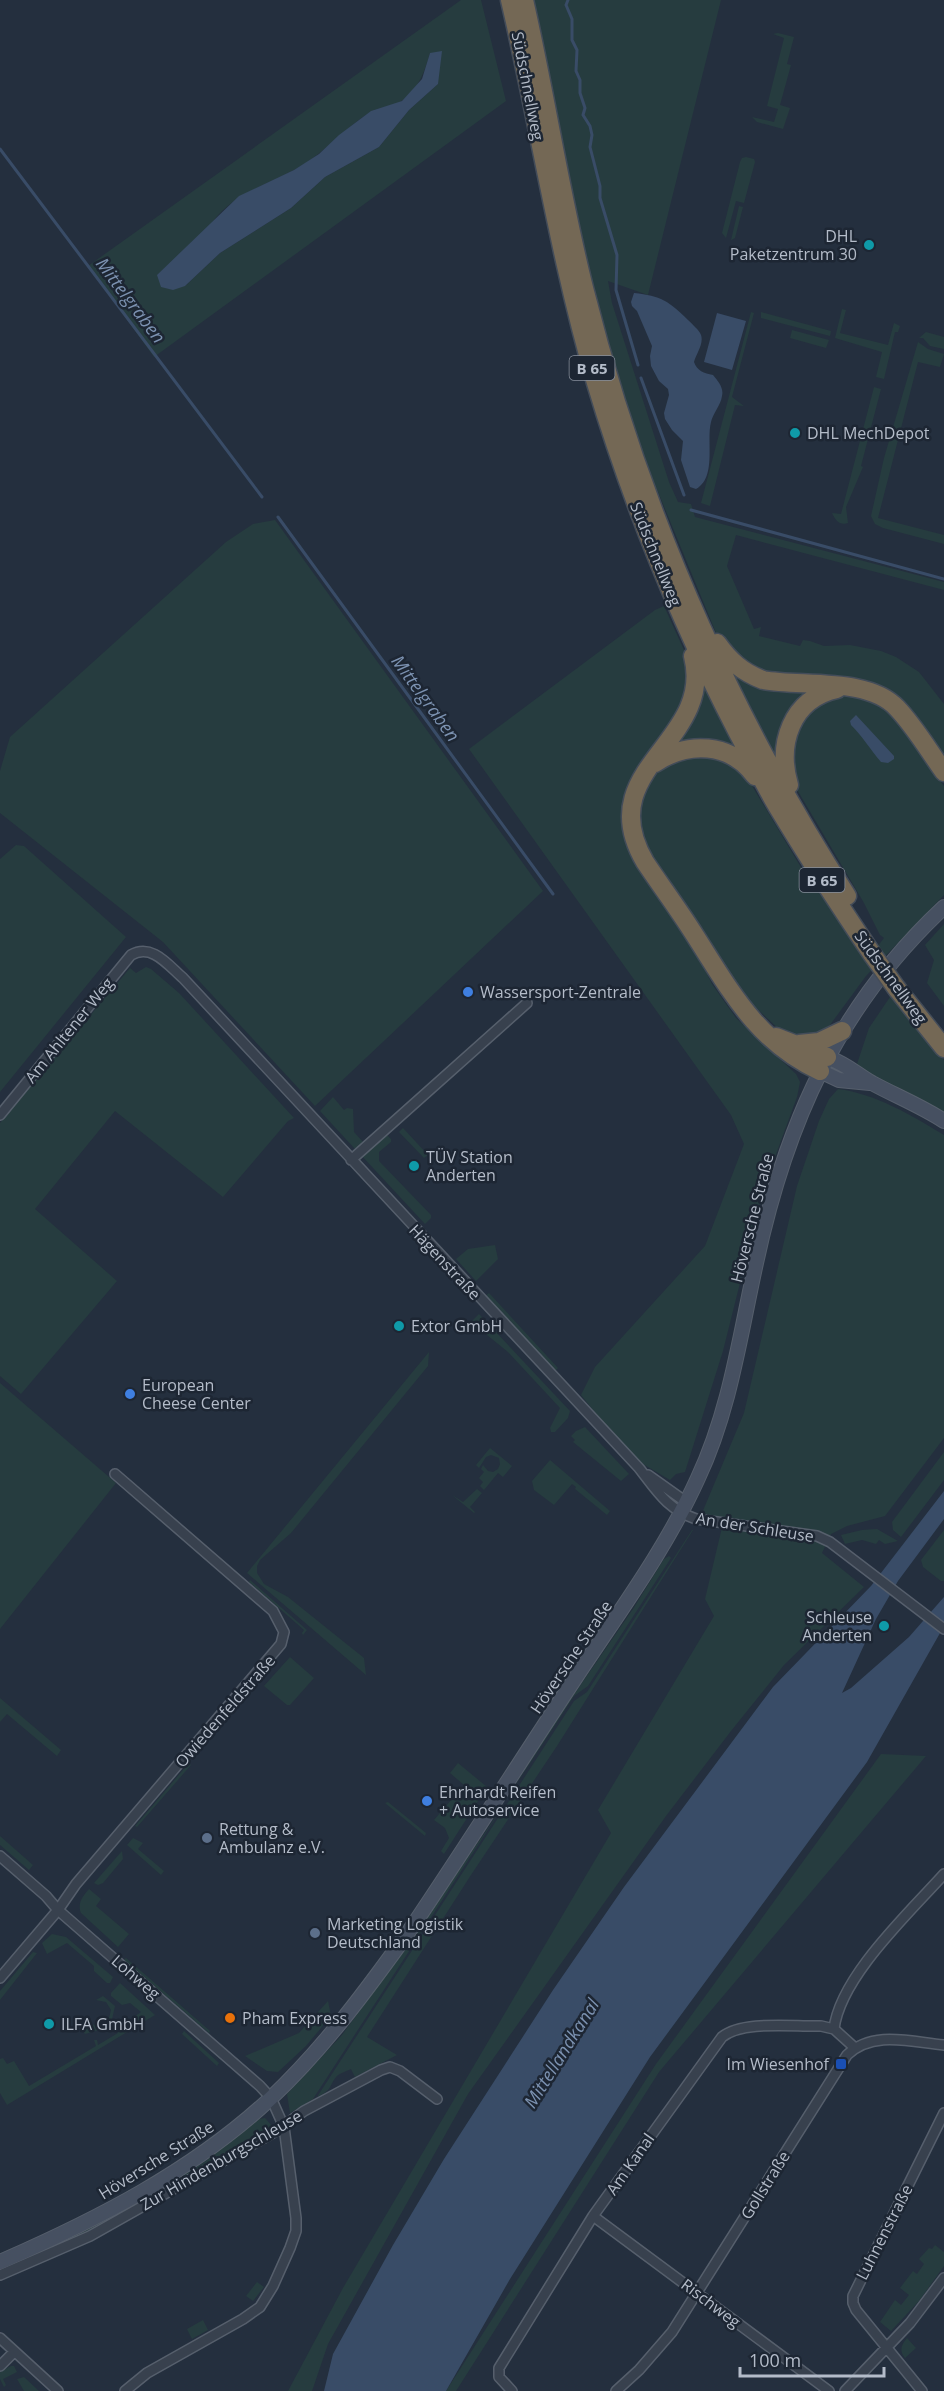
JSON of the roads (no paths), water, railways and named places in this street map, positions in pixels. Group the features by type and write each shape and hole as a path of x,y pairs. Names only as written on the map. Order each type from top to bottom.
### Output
{"highway":[{"name":"Südschnellweg","path":"510,0 556,226 596,382 631,489 775,803 822,880 875,949 944,1048"},
{"name":"Südschnellweg","path":"524,0 566,212 608,377 692,623 875,949"},
{"path":"692,623 734,665 747,674 776,682 864,689 891,702 898,708 944,772"},
{"path":"692,623 696,687 694,699 680,726 638,785 631,805 631,827 638,850 744,1011 778,1046 797,1060 824,1064"},
{"path":"797,813 784,767 784,753 789,729 802,709 811,701 827,692 844,687"},
{"path":"651,766 663,757 685,748 716,750 732,757 752,771 775,803"},
{"name":"Südschnellweg","path":"900,984 944,1031"},
{"path":"795,1044 819,1042 842,1031"},
{"path":"765,1033 795,1044 824,1064"}],"main road":[{"name":"Höversche Straße","path":"0,2262 98,2216 168,2176 221,2140 271,2098 309,2060 347,2015 412,1927 643,1578 683,1508 711,1448 726,1399 768,1208 792,1132 842,1031 890,965 944,907"},
{"path":"824,1064 839,1080 872,1083 918,1105 944,1121"}],"street":[{"name":"Am Ahltener Weg","path":"0,1115 131,955 142,950"},
{"name":"Hägenstraße","path":"142,950 150,951 183,978 639,1468 663,1500 683,1508"},
{"path":"351,1160 527,1004"},
{"name":"Owiedenfeldstraße","path":"0,1978 58,1910 76,1884 275,1654 284,1632 273,1611 115,1474"},
{"name":"An der Schleuse","path":"683,1508 709,1521 817,1536 839,1549 944,1629"},
{"name":"Lohweg","path":"0,1856 271,2098"},
{"path":"944,1874 864,1965 843,1997 834,2029 855,2048 864,2042 882,2039 944,2045"},
{"name":"Am Kanal","path":"512,2391 499,2377 499,2368 593,2216 728,2032 744,2027 821,2026 834,2029"},
{"name":"Gollstraße","path":"616,2391 657,2350 697,2293 841,2064 855,2048"},
{"name":"Zur Hindenburgschleuse","path":"0,2275 90,2236 284,2127 304,2111 390,2067 400,2071 437,2099"},
{"path":"124,2391 147,2373 253,2313 267,2296 296,2231 284,2127 271,2098"},
{"name":"Luhnenstraße","path":"922,2391 856,2310 853,2303 854,2296 944,2113"},
{"name":"Rischweg","path":"593,2216 829,2391"},
{"path":"845,2391 910,2323 944,2278"},
{"path":"0,2338 58,2391"},
{"path":"0,2366 14,2352"}],"water":[{"path":"442,51 438,84 409,110 379,147 325,177 291,208 220,253 185,286 173,290 161,287 157,275 239,196 294,170 319,154 339,135 371,111 402,101 422,79 430,53"},
{"path":"634,293 664,300 695,327 702,338 695,365 701,371 713,375 721,387 721,399 711,422 709,468 702,483 696,489 690,487 681,460 683,441 665,419 668,389 659,381 651,366 652,346 637,311 632,306"},
{"path":"717,313 746,321 732,370 704,362"},
{"path":"856,715 894,756 894,759 888,763 881,762 851,725 850,721"},
{"name":"Mittellandkanal","path":"944,1491 944,1519 898,1581 876,1619 842,1693 851,1688 909,1637 944,1597 944,1626 867,1762 650,2057 510,2279 446,2391 324,2391 333,2354 393,2245 444,2159 553,1990 624,1887 773,1687 871,1586"}],"waterway":[{"path":"568,0 566,5 572,19 572,40 577,50 576,71 585,108 583,115 590,126 592,135 590,147 600,186 600,198 617,255 616,290 638,365"},
{"name":"Mittelgraben","path":"0,149 262,497"},
{"path":"641,378 684,495"},
{"path":"691,510 944,579"},
{"name":"Mittelgraben","path":"278,517 553,894"}],"place":[{"name":"DHL Paketzentrum 30","path":"869,245"},
{"name":"DHL MechDepot","path":"795,433"},
{"name":"Wassersport-Zentrale","path":"468,992"},
{"name":"TÜV Station Anderten","path":"414,1166"},
{"name":"Extor GmbH","path":"399,1326"},
{"name":"European Cheese Center","path":"130,1394"},
{"name":"Schleuse Anderten","path":"884,1626"},
{"name":"Ehrhardt Reifen + Autoservice","path":"427,1801"},
{"name":"Rettung & Ambulanz e.V.","path":"207,1838"},
{"name":"Marketing Logistik Deutschland","path":"315,1933"},
{"name":"Pham Express","path":"230,2018"},
{"name":"ILFA GmbH","path":"49,2024"},
{"name":"Im Wiesenhof","path":"841,2064"}]}
